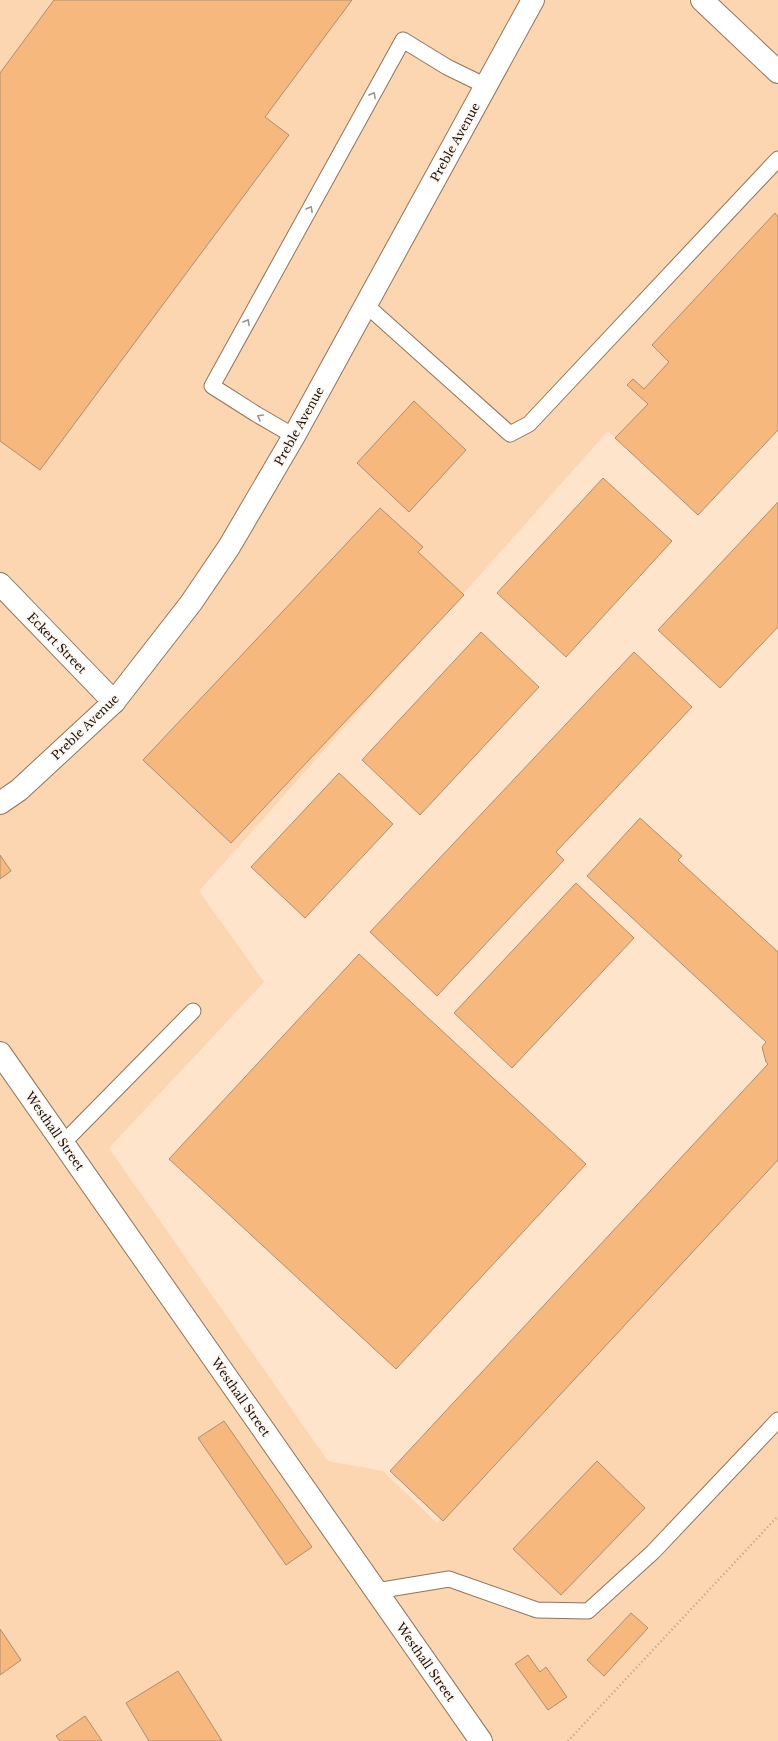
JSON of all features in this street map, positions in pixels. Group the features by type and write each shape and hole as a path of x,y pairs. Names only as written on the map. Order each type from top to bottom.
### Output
{"street":[{"name":"Preble Avenue","path":"0,803 19,790 114,702 191,604 229,548 294,436 533,0"},
{"path":"702,0 778,72"},
{"name":"Eckert Street","path":"0,584 114,702"},
{"name":"Westhall Street","path":"0,1053 481,1741"}],"lane":[{"path":"294,436 212,386 403,40 447,67 486,86"},
{"path":"366,305 510,434 530,424 778,159"},
{"path":"63,1143 192,1011"},
{"path":"376,1591 449,1579 537,1610 588,1611 653,1552 778,1420"}],"path":[{"path":"568,1741 778,1516"}],"shaded area":[{"path":"0,0 778,0 778,424 695,510 608,431 199,891 264,982 109,1148 328,1461 383,1471 437,1523 778,1159 778,1741 0,1741"}],"building":[{"path":"54,0 352,0 265,117 289,135 40,470 0,441 0,73"},
{"path":"775,213 778,217 778,430 698,515 615,438 648,404 627,385 633,379 644,389 669,362 652,345"},
{"path":"414,401 466,450 409,512 357,463"},
{"path":"603,478 672,541 566,657 497,593"},
{"path":"778,502 778,627 720,688 658,630"},
{"path":"380,508 423,547 418,552 464,595 231,843 143,760"},
{"path":"481,632 539,687 420,815 362,760"},
{"path":"634,652 692,707 556,852 564,860 437,996 370,932"},
{"path":"339,773 393,824 305,918 251,867"},
{"path":"640,818 682,856 678,860 778,952 778,1160 443,1521 390,1471 768,1064 766,1062 762,1047 766,1042 587,876"},
{"path":"0,855 11,871 0,879"},
{"path":"576,883 634,938 512,1068 454,1013"},
{"path":"359,954 586,1164 396,1369 169,1159"},
{"path":"224,1421 312,1547 286,1565 198,1438"},
{"path":"597,1461 645,1508 561,1595 513,1549"},
{"path":"631,1613 648,1628 604,1676 587,1660"},
{"path":"0,1629 21,1660 0,1675"},
{"path":"528,1655 540,1672 546,1667 567,1697 548,1710 515,1664"},
{"path":"178,1671 222,1741 149,1741 126,1703"},
{"path":"85,1716 102,1741 60,1741 56,1736"}]}
